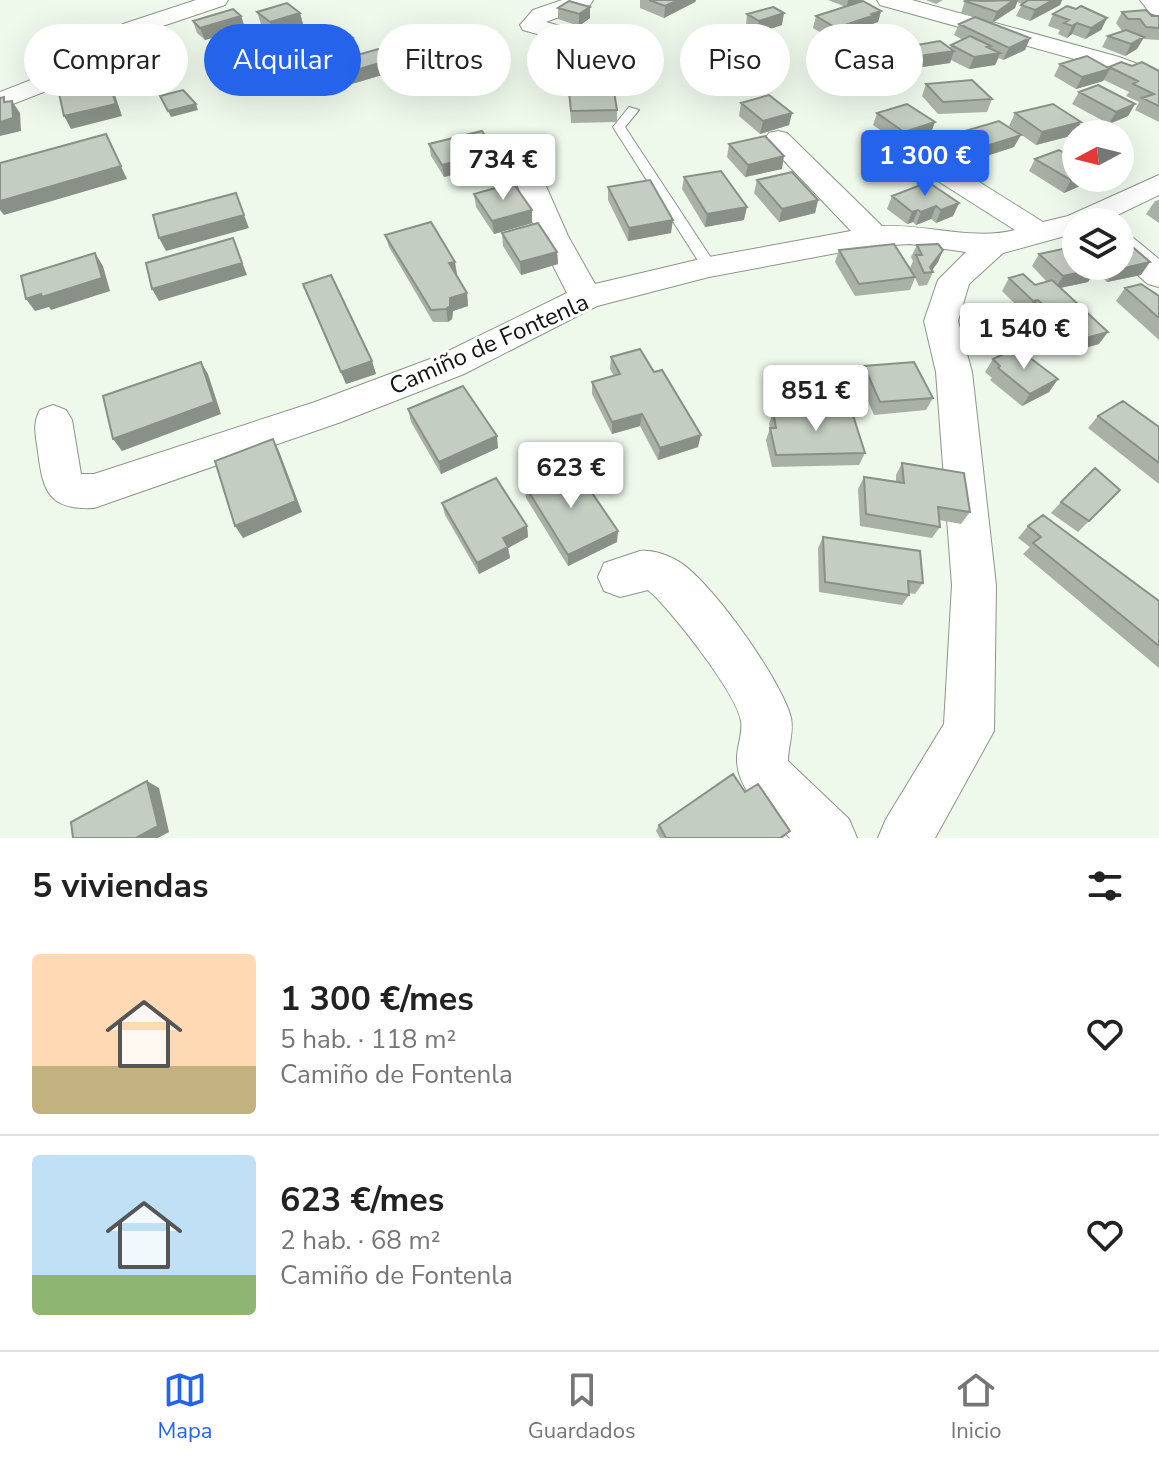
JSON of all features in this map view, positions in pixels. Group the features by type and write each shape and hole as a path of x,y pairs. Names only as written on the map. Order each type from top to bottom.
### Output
{"street":[{"path":"0,101 45,83 131,29 217,0"},
{"path":"532,24 541,15 582,0"},
{"path":"888,0 1111,62 1159,81"},
{"path":"1152,0 1159,8"},
{"path":"778,139 874,236"},
{"path":"918,156 1024,221 1037,234"},
{"path":"509,167 523,173 531,184 553,236 586,298"},
{"name":"Camiño de Fontenla","path":"1111,208 1159,184"},
{"name":"Camiño de Fontenla","path":"53,420 62,482 74,492 94,491 328,412 451,365 586,298 709,267 874,236 910,234 992,246 1062,227"},
{"name":"Camiño de Fontenla","path":"905,838 969,731 974,585 954,372 941,321 954,280 992,246"},
{"path":"1134,255 1159,276"},
{"path":"620,577 638,569 661,574 680,587 754,692 765,715 768,737 762,755 766,773 830,838"}],"lane":[{"path":"633,110 619,127 709,267"}],"building":[{"path":"649,0 678,0 665,6"},
{"path":"967,0 983,1 1014,0 997,12"},
{"path":"1028,0 1053,0 1035,10 1021,5"},
{"path":"569,1 590,7 579,14 558,8"},
{"path":"863,1 881,11 848,24 829,24 816,16"},
{"path":"287,3 300,13 270,22 257,12"},
{"path":"1067,6 1076,9 1081,6 1107,18 1091,28 1077,23 1072,26 1064,23 1069,20 1053,14"},
{"path":"773,7 784,13 759,21 747,14"},
{"path":"233,9 241,16 204,24 200,28 193,21"},
{"path":"1146,10 1152,16 1159,16 1159,28 1146,27 1140,19 1128,19 1122,12"},
{"path":"975,17 1030,38 1009,48 959,24"},
{"path":"1126,30 1144,37 1131,44 1108,36"},
{"path":"970,36 1000,53 974,57 951,45"},
{"path":"940,41 954,51 923,55 923,44"},
{"path":"377,49 377,64 361,68 361,54"},
{"path":"1087,56 1110,69 1082,77 1060,64"},
{"path":"1121,62 1132,66 1142,62 1159,71 1159,106 1142,98 1154,94 1133,84 1138,81 1109,67"},
{"path":"972,80 992,99 943,102 926,84"},
{"path":"1098,85 1135,104 1116,112 1079,92"},
{"path":"188,95 196,104 168,111 160,96"},
{"path":"60,96 113,96 116,104 64,116"},
{"path":"569,96 615,96 617,110 571,111"},
{"path":"770,96 792,113 763,121 741,103"},
{"path":"4,97 4,102 12,101 13,118 0,122 0,98"},
{"path":"907,104 935,122 904,132 877,113"},
{"path":"1053,104 1078,120 1062,120 1062,127 1042,132 1015,113"},
{"path":"999,121 1021,135 980,148 958,133"},
{"path":"482,131 496,151 442,165 429,144"},
{"path":"106,134 121,166 0,201 0,163"},
{"path":"765,136 784,156 748,165 729,144"},
{"path":"1059,150 1062,152 1062,175 1035,159"},
{"path":"721,171 747,207 707,214 684,177"},
{"path":"792,172 818,200 782,209 757,180"},
{"path":"650,180 673,220 629,228 608,187"},
{"path":"928,182 959,203 941,210 936,206 912,212 892,196"},
{"path":"513,183 532,210 492,221 474,194"},
{"path":"236,193 244,215 159,238 153,215"},
{"path":"431,222 455,262 449,263 467,293 450,298 450,306 446,309 431,310 385,235"},
{"path":"538,223 557,252 520,262 502,233"},
{"path":"233,238 242,263 152,289 146,263"},
{"path":"894,244 915,277 859,284 839,250"},
{"path":"938,244 943,250 930,267 933,272 924,273 916,255 922,255 917,245"},
{"path":"1134,248 1150,262 1134,266"},
{"path":"1062,249 1062,275 1039,254"},
{"path":"95,253 102,278 26,299 21,276"},
{"path":"1023,274 1035,285 1052,280 1108,332 1086,338 1070,322 1064,324 1009,278"},
{"path":"331,275 372,361 341,372 303,284"},
{"path":"1141,284 1159,296 1159,318 1125,288"},
{"path":"640,349 654,372 662,370 701,435 660,448 642,414 612,422 592,382 620,374 611,357"},
{"path":"1014,349 1058,379 1030,394 998,368 1000,366 993,359"},
{"path":"201,362 214,402 113,439 103,396"},
{"path":"914,362 933,398 880,402 864,366"},
{"path":"463,386 497,436 439,462 408,409"},
{"path":"1123,401 1159,427 1159,463 1098,416"},
{"path":"851,409 865,453 776,455 770,428 776,428 773,411"},
{"path":"273,439 296,501 235,526 215,461"},
{"path":"902,463 964,473 970,512 938,507 940,527 866,514 864,477 904,483"},
{"path":"573,465 618,531 568,555 525,486"},
{"path":"1095,468 1120,490 1089,521 1061,502"},
{"path":"496,478 527,526 503,538 508,547 477,563 442,503"},
{"path":"1043,515 1159,601 1159,646 1033,543 1041,537 1028,526"},
{"path":"823,537 920,551 923,583 908,581 909,595 825,582"},
{"path":"733,774 745,792 758,784 790,831 780,838 666,838 659,825"},
{"path":"147,781 158,826 136,838 73,838 71,822"}]}
